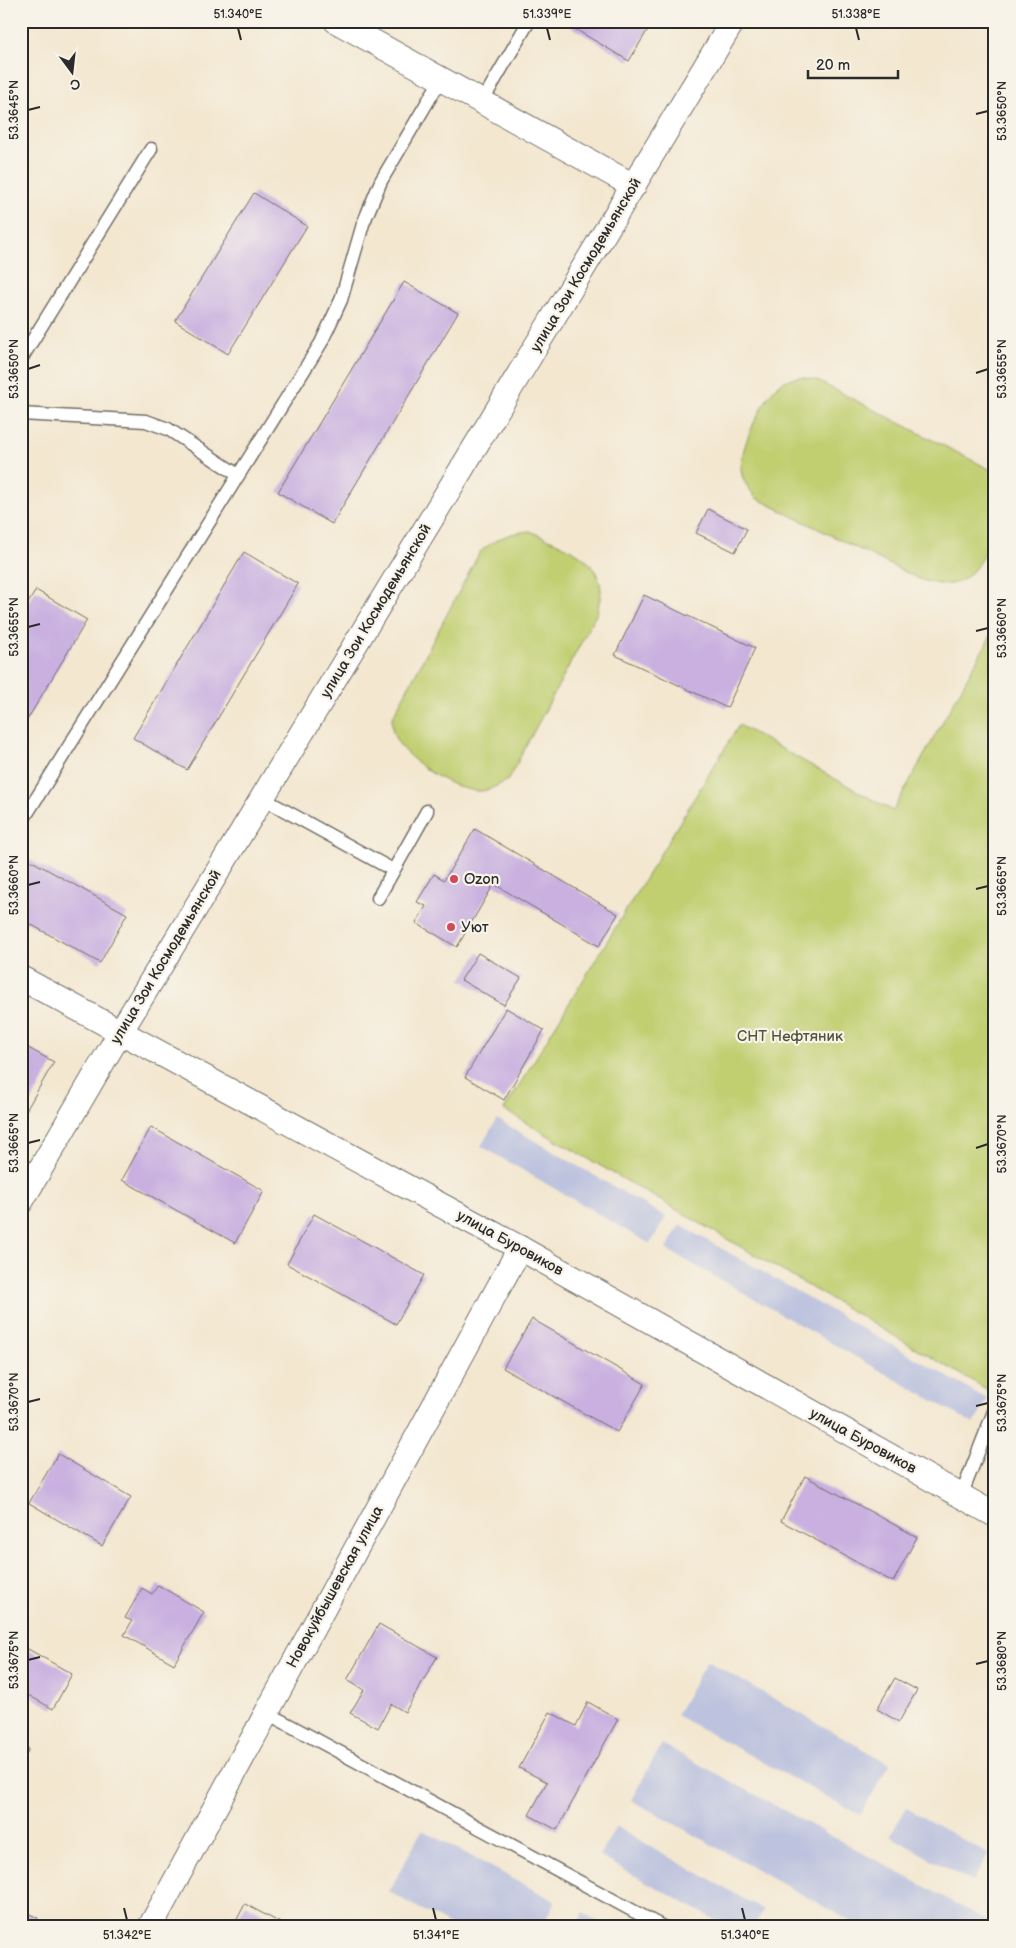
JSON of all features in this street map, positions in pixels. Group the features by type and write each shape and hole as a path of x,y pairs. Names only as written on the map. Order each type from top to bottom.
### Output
{"street":[{"path":"336,21 634,186"},
{"name":"улица Зои Космодемьянской","path":"21,1202 121,1031 733,21"},
{"name":"улица Буровиков","path":"21,978 520,1248 995,1515"},
{"name":"Новокуйбышевская улица","path":"150,1927 520,1248"}],"lane":[{"path":"482,102 529,21"},
{"path":"21,823 321,343 341,300 363,224 381,181 441,80"},
{"path":"21,359 152,149"},
{"path":"21,414 146,421 168,429 238,475"},
{"path":"262,798 393,870"},
{"path":"378,898 427,811"},
{"path":"961,1496 995,1409"},
{"path":"267,1713 663,1927"}],"shaded area":[{"path":"497,1119 666,1217 650,1244 481,1146"},
{"path":"680,1225 987,1399 974,1424 666,1249"},
{"path":"707,1661 890,1764 860,1815 676,1715"},
{"path":"662,1744 988,1921 985,1927 861,1927 631,1800"},
{"path":"906,1808 988,1854 972,1882 890,1836"},
{"path":"616,1827 764,1910 753,1927 728,1927 599,1856"},
{"path":"422,1830 555,1901 542,1927 454,1927 389,1892"},
{"path":"583,1913 608,1927 576,1927"}],"green space":[{"path":"802,377 816,380 995,472 996,526 994,536 991,544 971,573 958,582 950,584 919,579 756,498 742,475 741,466 746,441 764,404 777,386 782,382"},
{"path":"530,531 564,546 585,559 593,567 598,578 601,596 597,613 508,780 487,790 470,790 432,773 409,755 400,746 394,735 392,718 480,552 503,537"},
{"name":"СНТ Нефтяник","path":"995,628 995,1394 504,1110 739,725 893,811"}],"building":[{"path":"572,21 653,21 629,61 570,26"},
{"path":"254,193 307,226 228,354 175,321"},
{"path":"404,282 458,313 332,524 278,492"},
{"path":"708,509 747,529 735,552 696,533"},
{"path":"244,552 298,584 187,770 133,738"},
{"path":"36,590 87,620 21,730 21,615"},
{"path":"644,595 755,648 727,708 615,655"},
{"path":"475,829 618,914 599,946 494,884 457,947 416,923 426,906 417,902 434,874 444,880"},
{"path":"21,855 127,914 100,963 21,919"},
{"path":"478,953 521,978 504,1005 461,980"},
{"path":"506,1008 544,1030 504,1100 465,1077"},
{"path":"21,1044 54,1062 24,1114 21,1112"},
{"path":"151,1127 264,1191 235,1243 122,1180"},
{"path":"314,1214 424,1275 396,1324 287,1264"},
{"path":"532,1319 645,1384 617,1432 503,1368"},
{"path":"58,1454 131,1497 102,1546 29,1503"},
{"path":"805,1476 917,1537 893,1582 781,1521"},
{"path":"158,1585 204,1612 174,1664 124,1635 132,1621 125,1618 142,1588 152,1594"},
{"path":"379,1624 437,1657 405,1712 391,1704 378,1728 350,1713 364,1690 347,1680"},
{"path":"21,1645 72,1674 53,1709 21,1691"},
{"path":"895,1678 917,1690 899,1722 877,1709"},
{"path":"588,1702 618,1719 557,1830 529,1815 547,1782 519,1768 550,1712 576,1726"},
{"path":"21,1744 29,1749 21,1763"},
{"path":"245,1904 288,1927 233,1927"},
{"path":"21,1910 38,1918 33,1927 21,1927"}],"place":[{"name":"Ozon","path":"454,879"},
{"name":"Уют","path":"451,927"}]}
